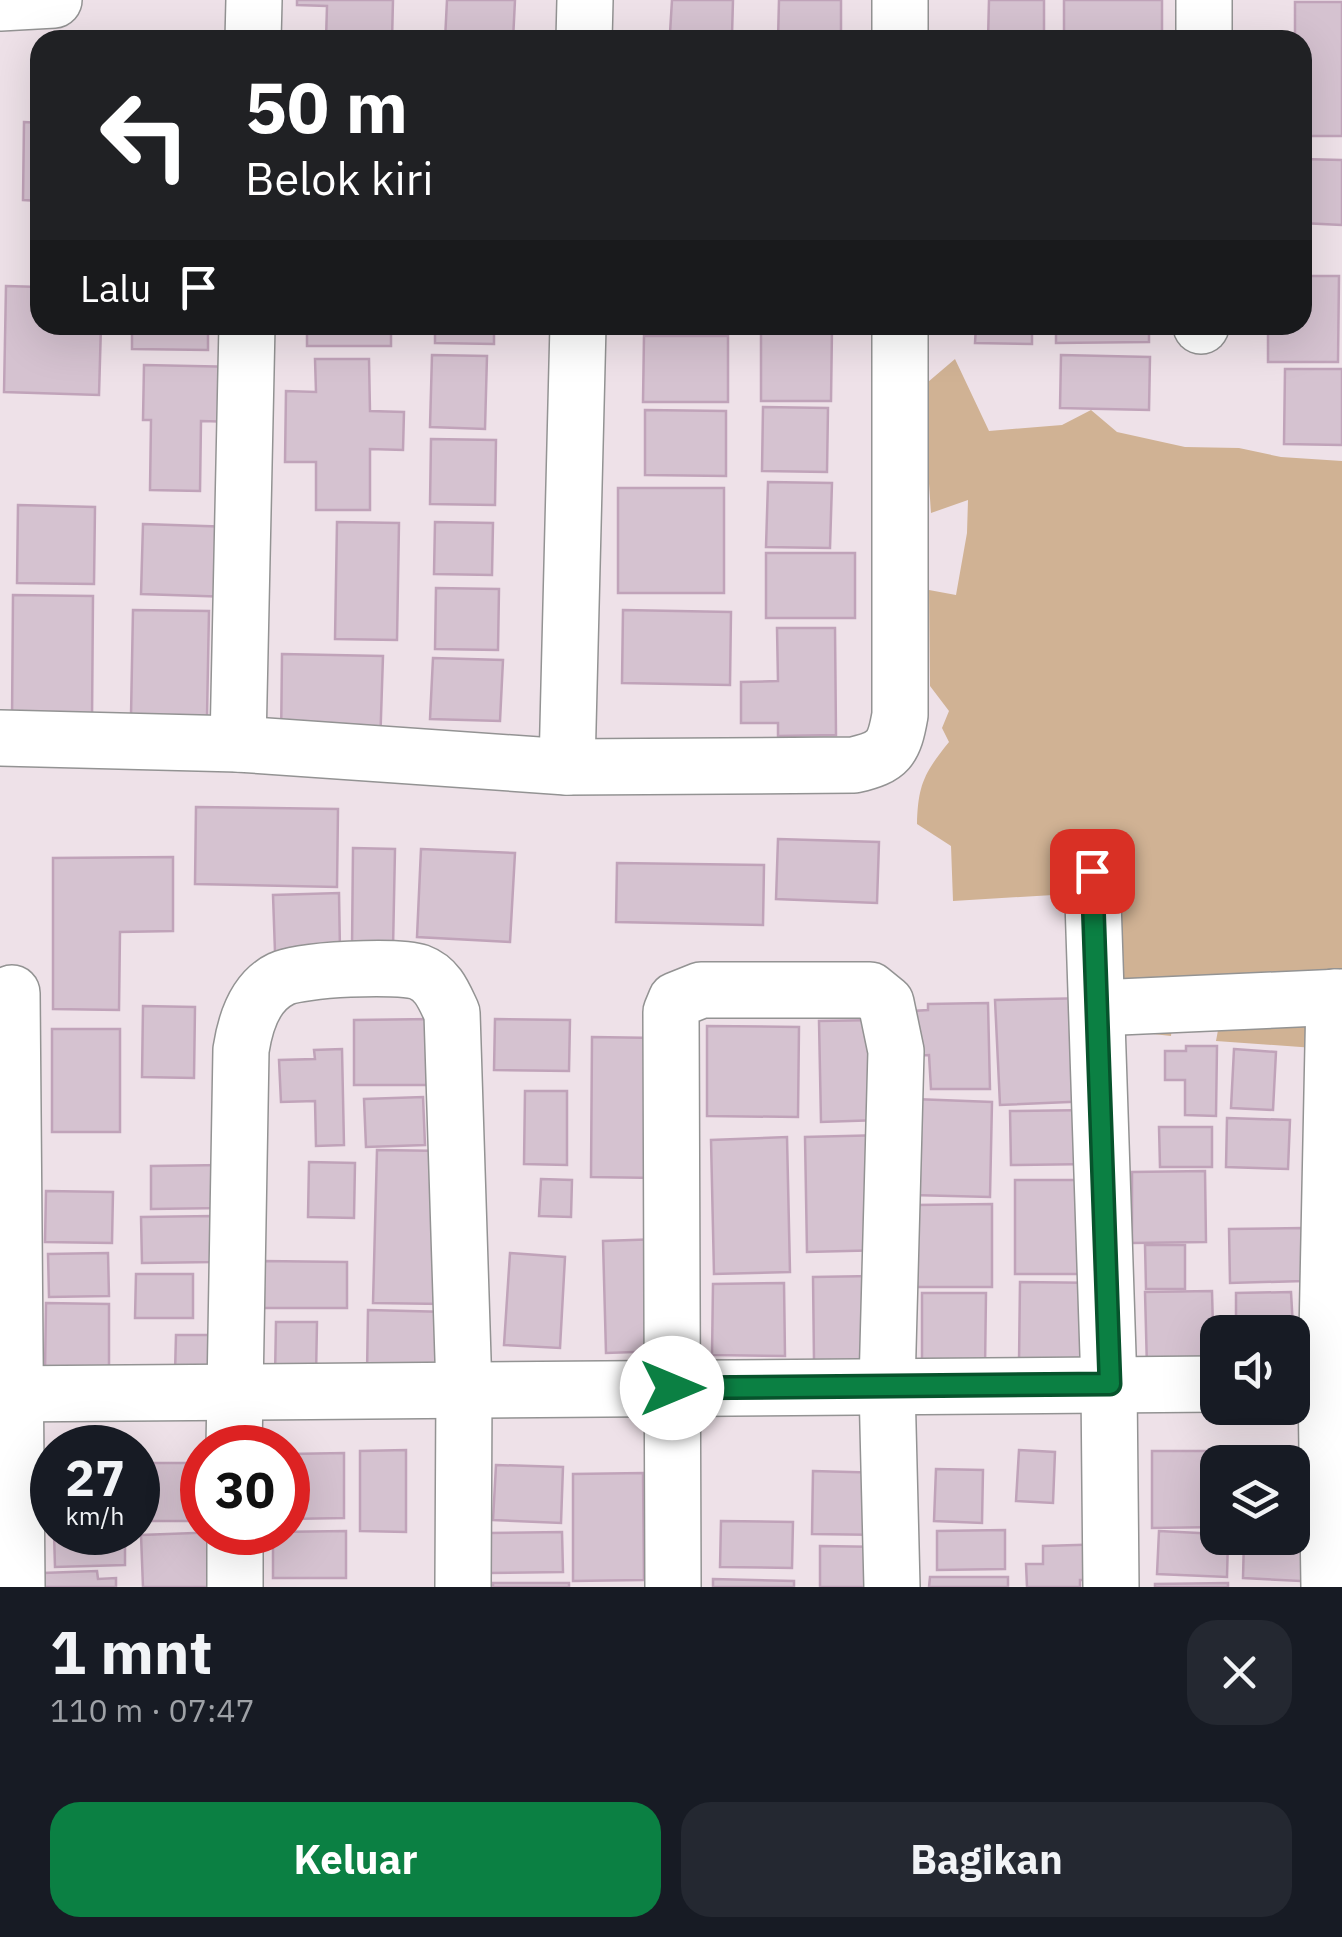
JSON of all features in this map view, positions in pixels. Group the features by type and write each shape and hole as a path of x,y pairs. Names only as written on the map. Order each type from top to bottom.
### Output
{"street":[{"path":"0,3 54,0"},
{"path":"253,30 254,0"},
{"path":"584,30 585,0"},
{"path":"900,0 900,30"},
{"path":"1204,0 1204,30"},
{"path":"238,744 247,335"},
{"path":"568,767 578,335"},
{"path":"0,738 238,744 568,767 854,764 886,754 896,740 900,715 900,335"},
{"path":"1092,871 1110,1384 1112,1587"},
{"path":"234,1425 244,1026 258,1000 278,980 303,972 402,969 422,973 440,987 452,1013 464,1390 463,1587"},
{"path":"674,1587 671,1012 676,1000 701,990 778,988 870,990 886,1003 893,1026 896,1051 888,1386 892,1587"},
{"path":"12,992 8,1393 17,1587"},
{"path":"1098,1008 1338,997 1320,1383 1329,1587"},
{"path":"8,1393 1200,1384"},
{"path":"235,1555 235,1587"}],"shaded area":[{"path":"955,359 989,431 1062,425 1091,410 1117,432 1185,447 1239,448 1281,457 1342,461 1342,1050 1216,1041 1223,1003 1174,1008 1171,1036 1136,1032 1070,894 953,901 951,846 917,824 924,780 949,742 942,728 949,711 930,686 929,590 956,595 967,533 968,500 931,513 928,382"}],"building":[{"path":"297,0 393,0 392,30 326,30 327,6 297,5"},
{"path":"447,0 515,0 514,30 446,30"},
{"path":"672,0 733,0 732,30 670,30"},
{"path":"779,0 841,0 841,30 778,30"},
{"path":"989,0 1044,0 1044,30 988,30"},
{"path":"1064,0 1162,0 1162,30 1064,30"},
{"path":"1295,2 1342,2 1342,136 1312,136 1312,30 1295,30"},
{"path":"24,122 30,122 30,200 23,200"},
{"path":"1312,159 1342,160 1342,225 1312,224"},
{"path":"1312,276 1339,276 1338,362 1268,362 1268,335 1312,335"},
{"path":"6,286 30,287 30,335 101,335 99,395 4,392"},
{"path":"132,335 208,335 208,350 132,349"},
{"path":"307,335 391,335 391,346 307,346"},
{"path":"435,335 494,335 494,344 435,343"},
{"path":"761,335 832,335 831,401 761,401"},
{"path":"975,335 1032,335 1032,344 975,343"},
{"path":"1056,335 1149,335 1149,342 1056,343"},
{"path":"644,336 728,336 728,402 643,402"},
{"path":"432,355 487,356 485,429 430,427"},
{"path":"1061,355 1150,357 1149,410 1060,408"},
{"path":"315,359 369,359 370,411 404,412 403,450 370,449 370,510 316,510 316,462 285,462 286,391 316,392"},
{"path":"144,365 239,367 238,422 201,421 200,491 150,490 151,420 143,420"},
{"path":"1285,369 1342,369 1342,445 1284,444"},
{"path":"763,407 828,408 827,472 762,471"},
{"path":"645,410 726,411 726,476 645,475"},
{"path":"431,439 496,440 495,505 430,504"},
{"path":"768,482 832,483 830,548 766,547"},
{"path":"618,488 724,488 724,593 618,593"},
{"path":"18,505 95,507 94,584 17,583"},
{"path":"337,522 399,523 397,640 335,639"},
{"path":"435,522 493,523 492,575 434,574"},
{"path":"143,524 233,527 231,597 141,594"},
{"path":"766,553 855,553 855,618 766,618"},
{"path":"436,588 499,589 498,650 435,649"},
{"path":"13,595 93,596 92,722 12,721"},
{"path":"133,610 209,611 207,717 131,716"},
{"path":"623,610 731,612 730,685 622,683"},
{"path":"777,628 835,628 836,735 778,736 778,723 741,723 741,682 778,681"},
{"path":"282,654 383,656 380,747 281,744"},
{"path":"433,658 503,660 500,721 430,719"},
{"path":"196,807 338,809 337,887 195,884"},
{"path":"778,839 879,842 877,903 776,899"},
{"path":"353,848 395,849 393,949 352,948"},
{"path":"421,849 515,853 510,942 417,937"},
{"path":"173,857 173,931 120,932 119,1010 53,1009 53,858"},
{"path":"617,863 764,865 763,925 616,922"},
{"path":"339,893 340,951 275,952 273,895"},
{"path":"1092,998 1092,1101 1000,1105 995,1000"},
{"path":"988,1003 990,1089 931,1089 929,1055 913,1056 912,1011 928,1010 928,1004"},
{"path":"143,1006 195,1007 194,1078 142,1077"},
{"path":"432,1019 433,1085 354,1085 354,1020"},
{"path":"495,1019 570,1020 569,1071 494,1070"},
{"path":"878,1020 880,1120 821,1122 819,1021"},
{"path":"707,1026 799,1027 798,1117 707,1116"},
{"path":"52,1029 120,1029 120,1132 52,1132"},
{"path":"592,1037 658,1038 658,1178 591,1177"},
{"path":"1186,1046 1217,1046 1216,1116 1185,1115 1185,1080 1165,1080 1165,1051 1186,1051"},
{"path":"342,1049 344,1145 316,1146 315,1101 281,1102 279,1060 315,1059 314,1050"},
{"path":"1234,1049 1276,1052 1273,1110 1231,1108"},
{"path":"525,1091 567,1091 567,1165 524,1164"},
{"path":"423,1097 425,1145 366,1147 364,1099"},
{"path":"914,1099 992,1102 990,1197 912,1195"},
{"path":"1092,1110 1093,1164 1011,1165 1010,1111"},
{"path":"1227,1118 1290,1120 1288,1169 1226,1167"},
{"path":"1159,1127 1212,1127 1212,1167 1160,1167"},
{"path":"885,1135 887,1250 807,1252 805,1137"},
{"path":"787,1137 790,1272 714,1274 711,1140"},
{"path":"377,1150 446,1151 444,1304 373,1303"},
{"path":"309,1162 355,1163 354,1218 308,1217"},
{"path":"223,1165 223,1208 151,1209 151,1166"},
{"path":"1205,1171 1206,1242 1132,1243 1132,1172"},
{"path":"541,1179 572,1180 571,1217 539,1216"},
{"path":"1015,1180 1100,1180 1100,1274 1015,1274"},
{"path":"46,1191 113,1192 112,1243 45,1242"},
{"path":"992,1204 992,1287 916,1287 916,1205"},
{"path":"213,1216 213,1262 142,1263 141,1217"},
{"path":"1302,1228 1303,1281 1230,1283 1229,1229"},
{"path":"660,1239 664,1351 606,1353 603,1241"},
{"path":"1145,1245 1185,1245 1185,1289 1146,1289"},
{"path":"108,1253 109,1296 49,1297 48,1254"},
{"path":"510,1253 565,1257 560,1348 504,1345"},
{"path":"262,1261 347,1262 347,1308 262,1308"},
{"path":"136,1274 193,1274 193,1318 135,1318"},
{"path":"873,1276 874,1360 814,1361 813,1277"},
{"path":"1020,1282 1104,1283 1102,1363 1019,1362"},
{"path":"784,1283 785,1356 712,1355 713,1284"},
{"path":"1212,1291 1213,1315 1200,1315 1200,1367 1147,1368 1145,1292"},
{"path":"1291,1292 1292,1315 1236,1315 1236,1293"},
{"path":"922,1293 986,1293 985,1369 922,1369"},
{"path":"46,1303 109,1304 109,1373 45,1372"},
{"path":"368,1310 449,1312 448,1376 367,1374"},
{"path":"276,1322 317,1322 316,1376 275,1376"},
{"path":"1310,1329 1319,1329 1319,1355 1310,1355"},
{"path":"176,1335 217,1335 216,1374 175,1373"},
{"path":"406,1450 406,1532 360,1531 360,1451"},
{"path":"1019,1450 1055,1452 1053,1503 1016,1501"},
{"path":"1152,1451 1200,1451 1200,1527 1152,1528"},
{"path":"344,1453 344,1518 310,1519 310,1454"},
{"path":"1310,1459 1316,1459 1313,1527 1310,1527"},
{"path":"160,1463 180,1463 180,1521 160,1521"},
{"path":"496,1465 563,1467 561,1523 493,1520"},
{"path":"936,1469 983,1470 982,1523 934,1521"},
{"path":"813,1471 887,1473 886,1535 812,1534"},
{"path":"643,1473 644,1580 573,1581 573,1474"},
{"path":"721,1521 793,1522 792,1568 720,1567"},
{"path":"1005,1530 1005,1569 937,1570 937,1531"},
{"path":"310,1531 346,1531 346,1578 273,1578 273,1555 310,1555"},
{"path":"1159,1531 1200,1533 1200,1555 1228,1555 1227,1577 1157,1574"},
{"path":"562,1532 563,1572 488,1573 488,1533"},
{"path":"160,1534 180,1534 180,1555 221,1555 222,1587 143,1587 142,1555 160,1555"},
{"path":"1310,1540 1322,1540 1321,1582 1243,1578 1244,1555 1310,1555"},
{"path":"1109,1544 1110,1580 1080,1580 1080,1587 1027,1587 1026,1564 1043,1564 1043,1546"},
{"path":"820,1546 883,1547 882,1587 820,1587"},
{"path":"55,1555 125,1555 125,1565 55,1567"},
{"path":"97,1571 98,1579 116,1578 116,1587 44,1587 43,1573"},
{"path":"930,1577 1008,1577 1008,1587 929,1587"},
{"path":"713,1579 794,1581 794,1587 713,1587"},
{"path":"493,1583 569,1583 569,1587 493,1587"},
{"path":"1228,1583 1228,1587 1155,1587 1155,1584"}],"route":[{"path":"672,1388 1110,1384 1092,871"}]}
